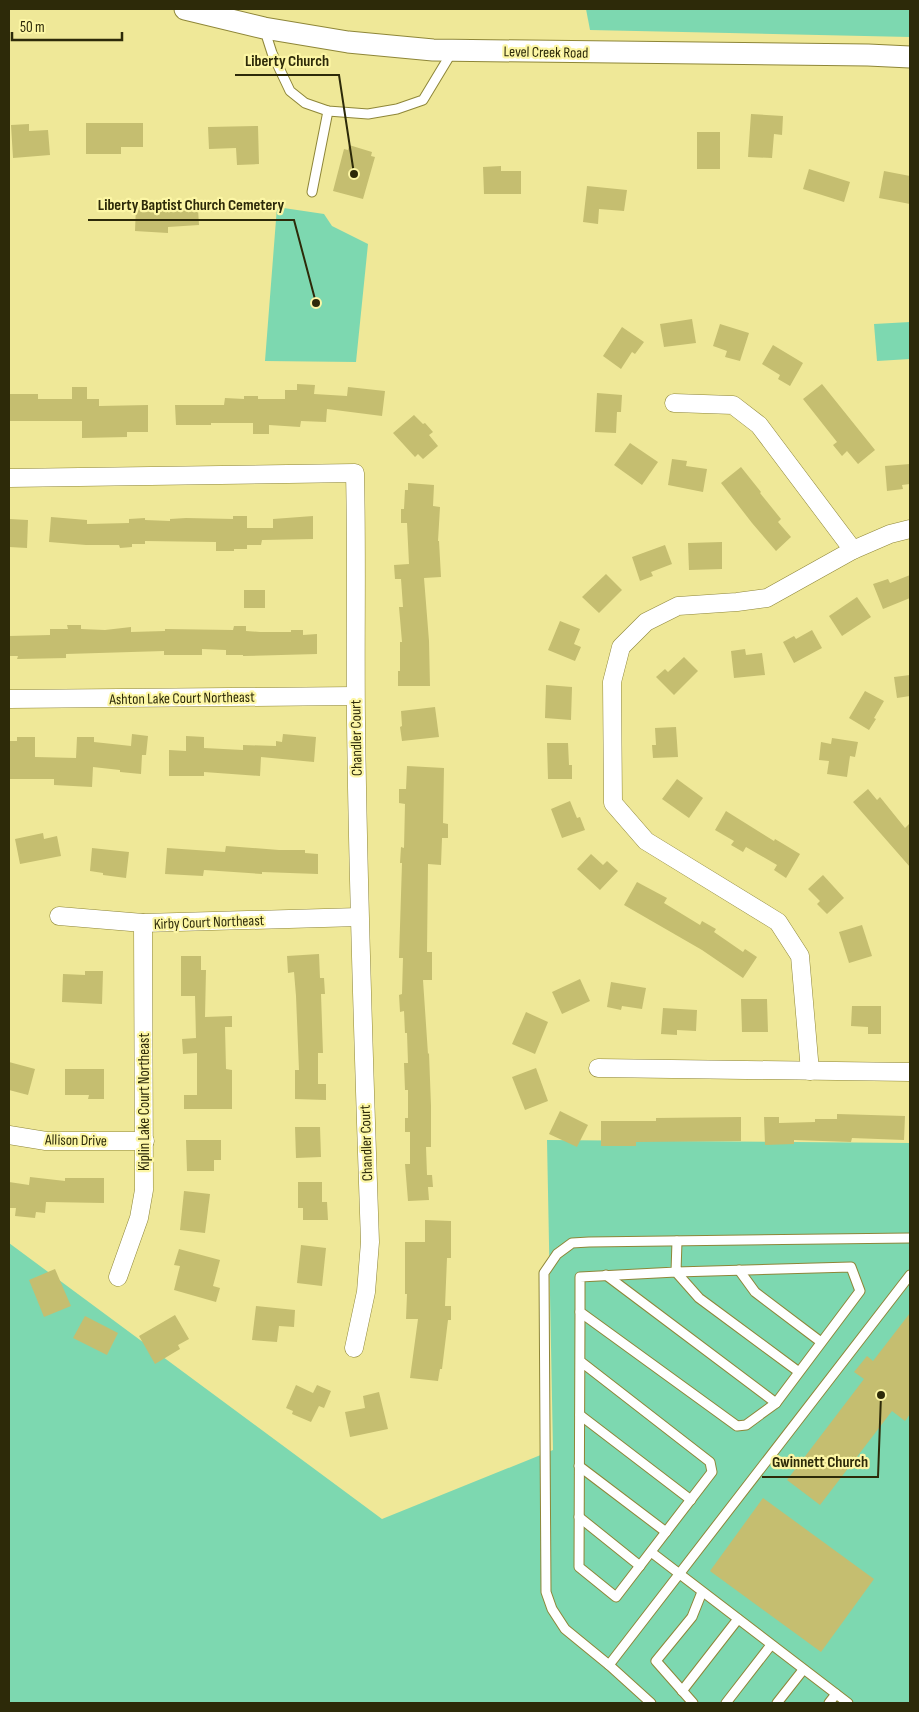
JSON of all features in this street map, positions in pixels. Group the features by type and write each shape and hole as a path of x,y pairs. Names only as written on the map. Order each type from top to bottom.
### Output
{"street":[{"name":"Level Creek Road","path":"185,9 264,28 348,42 432,50 910,57"},
{"path":"674,403 733,405 759,425 783,454 853,550"},
{"name":"Chandler Court","path":"9,478 355,473 359,917 370,1242 366,1292 354,1348"},
{"path":"810,1071 800,956 778,922 646,841 613,802 612,682 621,647 646,622 678,606 767,598 853,550 890,534 910,529"},
{"name":"Ashton Lake Court Northeast","path":"9,699 356,696"},
{"name":"Kirby Court Northeast","path":"59,916 143,924 359,917"},
{"name":"Kiplin Lake Court Northeast","path":"118,1278 139,1218 144,1190 143,924"},
{"path":"598,1068 910,1072"},
{"name":"Allison Drive","path":"9,1135 46,1141 145,1141"}],"lane":[{"path":"264,28 272,54 290,91 305,103 328,111 368,114 396,109 423,100 452,50"},
{"path":"312,192 328,111"},
{"path":"651,1703 565,1629 552,1609 546,1592 544,1273 557,1254 572,1243 910,1238"},
{"path":"677,1241 676,1272 699,1298 799,1372"},
{"path":"580,1312 737,1426 746,1425 776,1402 860,1291 851,1267 580,1277 579,1567 616,1597 712,1472 710,1462 580,1362"},
{"path":"739,1270 755,1292 821,1342"},
{"path":"606,1275 776,1402"},
{"path":"609,1665 910,1275"},
{"path":"580,1415 691,1500"},
{"path":"580,1466 666,1532"},
{"path":"579,1517 640,1566"},
{"path":"651,1552 848,1703"},
{"path":"693,1703 656,1661 692,1617 702,1592"},
{"path":"682,1691 738,1619"},
{"path":"726,1703 772,1645"},
{"path":"777,1703 804,1670"},
{"path":"829,1703 836,1694"}],"green space":[{"path":"586,9 910,9 910,37 590,30"},
{"path":"277,207 324,214 332,226 368,244 356,362 265,361"},
{"path":"910,322 910,359 877,361 874,324"},
{"path":"547,1140 910,1143 910,1703 9,1703 9,1243 382,1519 553,1450"}],"building":[{"path":"751,114 783,116 782,135 774,134 772,158 748,157"},
{"path":"86,123 143,123 143,147 121,147 121,154 86,154"},
{"path":"29,124 29,131 48,130 50,155 13,158 11,125"},
{"path":"258,126 259,164 237,165 236,148 209,149 208,127"},
{"path":"697,132 720,132 720,169 697,169"},
{"path":"349,145 372,152 371,156 375,157 363,199 333,191 344,149 348,150"},
{"path":"501,166 501,171 521,171 521,194 484,194 483,167"},
{"path":"809,169 850,182 844,202 803,189"},
{"path":"884,171 910,176 910,204 879,198"},
{"path":"587,186 627,190 624,211 599,209 598,224 583,222"},
{"path":"136,206 169,208 169,211 198,209 199,225 168,227 168,233 135,231"},
{"path":"692,319 696,343 664,347 660,324"},
{"path":"720,324 749,333 740,361 725,357 727,351 713,346"},
{"path":"622,327 644,342 635,354 632,352 621,369 603,356"},
{"path":"773,345 803,363 790,386 778,379 780,375 762,364"},
{"path":"297,384 315,385 314,394 347,396 348,387 385,391 382,416 327,409 326,422 301,421 300,427 269,425 269,434 253,434 253,423 176,425 175,405 224,405 225,398 244,399 244,396 258,396 258,399 285,399 285,390 297,390"},
{"path":"822,384 875,450 858,464 847,451 842,456 833,445 837,442 803,399"},
{"path":"72,387 87,387 87,399 99,399 99,406 148,405 148,432 127,432 127,437 82,438 82,421 9,421 9,394 38,394 38,399 72,399"},
{"path":"597,393 622,395 621,412 617,412 616,433 595,432"},
{"path":"414,415 433,432 429,435 438,446 423,459 418,454 415,457 393,433"},
{"path":"630,443 658,462 642,485 614,465"},
{"path":"672,459 687,461 686,466 707,469 703,492 668,485"},
{"path":"910,464 910,484 902,485 903,489 887,491 885,466"},
{"path":"741,467 781,519 778,522 791,537 776,551 721,483"},
{"path":"408,483 434,485 433,506 440,507 438,541 441,577 424,578 430,686 398,686 400,642 402,642 399,607 403,607 401,579 395,579 394,565 409,564 407,523 401,523 401,509 404,509 405,490 408,490"},
{"path":"233,516 247,516 247,528 273,528 273,519 313,516 313,539 262,540 261,545 247,545 247,549 234,549 234,551 216,551 216,542 145,541 145,544 132,544 132,547 120,548 119,545 49,542 51,517 87,520 87,524 129,523 129,519 145,518 145,520 170,521 170,519 186,518 233,519"},
{"path":"9,519 28,520 27,548 9,547"},
{"path":"722,542 722,569 689,570 688,543"},
{"path":"665,545 672,564 651,572 653,576 640,581 632,557"},
{"path":"606,574 622,590 599,613 582,597"},
{"path":"910,575 910,598 883,609 873,584 888,579 890,583"},
{"path":"244,590 265,590 265,608 244,608"},
{"path":"857,597 871,617 842,636 829,616"},
{"path":"560,621 580,629 574,644 581,647 575,661 548,650"},
{"path":"67,625 81,625 81,629 105,630 131,627 131,632 165,631 165,629 233,630 234,626 246,626 246,631 260,632 303,630 303,635 317,634 317,654 243,656 226,655 226,650 202,649 202,655 164,655 164,651 66,654 66,658 17,659 18,656 9,656 9,636 50,635 50,629 68,629"},
{"path":"812,630 822,648 794,663 783,642 794,636 796,639"},
{"path":"745,649 746,655 762,653 765,675 734,678 731,651"},
{"path":"684,657 698,671 674,695 656,677 665,669 668,672"},
{"path":"910,675 910,696 897,698 894,677"},
{"path":"546,685 572,687 571,720 545,718"},
{"path":"865,691 884,701 869,730 849,718"},
{"path":"435,707 439,737 402,741 400,727 402,726 401,711"},
{"path":"676,727 678,757 653,758 652,745 656,745 655,728"},
{"path":"132,734 148,736 146,755 142,755 141,774 93,767 92,787 54,785 54,779 9,779 9,741 17,741 17,737 35,737 35,757 76,758 77,737 94,737 94,742 131,746"},
{"path":"283,734 316,737 314,762 261,757 260,776 204,772 204,776 169,776 169,750 186,751 186,736 204,737 204,748 243,750 243,745 276,746 276,741 282,742"},
{"path":"832,738 858,742 855,757 850,756 847,777 827,774 829,761 819,760 821,742 831,744"},
{"path":"547,743 568,743 569,765 572,765 572,779 548,779"},
{"path":"407,766 444,768 443,823 448,824 448,838 442,838 441,865 428,864 427,952 432,952 432,980 423,980 431,1106 431,1147 426,1147 427,1175 432,1175 433,1187 428,1187 429,1200 408,1201 405,1164 410,1164 410,1132 405,1132 405,1118 408,1118 408,1090 405,1090 404,1063 408,1063 407,1033 405,1033 404,1011 400,1012 399,995 402,994 403,958 399,958 402,863 400,863 401,847 404,848 405,804 399,803 399,789 406,789"},
{"path":"677,779 703,798 689,818 662,799"},
{"path":"868,789 877,800 880,797 905,828 910,823 910,867 853,802"},
{"path":"570,801 577,818 580,817 585,830 562,838 551,809"},
{"path":"726,811 774,841 775,839 800,854 786,878 774,870 777,865 746,847 743,852 731,845 734,841 715,830"},
{"path":"43,833 44,839 57,836 61,856 20,864 15,839"},
{"path":"226,846 305,850 305,853 318,854 318,874 262,872 262,874 204,870 203,876 165,874 167,848 225,852"},
{"path":"92,848 129,852 126,878 90,871"},
{"path":"591,854 603,865 607,861 618,871 600,890 577,869"},
{"path":"823,875 844,898 827,914 817,904 820,901 808,889"},
{"path":"637,882 667,898 664,903 700,925 702,921 716,929 714,932 743,952 745,949 757,957 743,978 702,950 624,905"},
{"path":"862,925 872,956 849,963 839,932"},
{"path":"319,954 320,978 324,978 325,994 321,994 323,1053 318,1053 318,1084 326,1084 326,1100 295,1099 295,1070 299,1070 296,996 294,972 288,973 287,956"},
{"path":"181,956 201,956 201,970 206,970 205,1017 232,1016 232,1027 225,1027 226,1069 232,1070 232,1109 184,1109 184,1095 197,1095 197,1053 183,1054 182,1039 196,1038 195,996 181,996"},
{"path":"85,971 103,971 102,1004 62,1002 63,974 85,975"},
{"path":"580,979 590,1001 562,1014 552,992"},
{"path":"611,982 646,988 642,1009 622,1006 621,1010 607,1007"},
{"path":"741,999 767,999 768,1032 742,1032"},
{"path":"852,1006 881,1006 881,1034 868,1034 868,1027 851,1026"},
{"path":"663,1008 697,1010 696,1031 677,1030 677,1035 661,1034"},
{"path":"526,1012 548,1022 535,1054 512,1044"},
{"path":"9,1062 35,1069 28,1095 9,1090"},
{"path":"536,1068 548,1101 525,1110 512,1077"},
{"path":"65,1069 104,1069 104,1099 88,1099 89,1095 65,1095"},
{"path":"560,1111 588,1125 577,1147 549,1134"},
{"path":"837,1114 905,1116 904,1140 852,1138 851,1142 794,1140 794,1144 765,1145 764,1117 779,1117 779,1123 815,1122 815,1119 837,1119"},
{"path":"741,1117 741,1141 636,1142 636,1146 601,1146 601,1121 656,1121 656,1118"},
{"path":"295,1127 320,1127 321,1157 296,1158"},
{"path":"186,1140 221,1140 221,1160 214,1160 214,1171 187,1171"},
{"path":"30,1177 65,1181 65,1178 104,1178 104,1203 46,1202 45,1213 36,1212 35,1218 15,1216 16,1208 9,1208 9,1182 29,1185"},
{"path":"298,1182 322,1182 322,1202 327,1202 328,1220 303,1220 303,1208 298,1208"},
{"path":"184,1191 210,1194 205,1233 180,1230"},
{"path":"425,1220 451,1221 451,1258 447,1258 445,1306 451,1306 451,1320 448,1320 442,1369 440,1369 438,1381 410,1378 418,1319 406,1319 405,1242 425,1242"},
{"path":"301,1245 326,1248 322,1286 297,1283"},
{"path":"179,1249 220,1260 213,1286 220,1288 216,1302 174,1290 180,1266 174,1265"},
{"path":"55,1269 71,1306 44,1317 29,1280"},
{"path":"256,1306 295,1310 294,1327 279,1326 277,1342 252,1340"},
{"path":"910,1313 910,1414 905,1421 892,1411 820,1505 787,1480 864,1379 854,1372 867,1356 873,1361"},
{"path":"175,1315 189,1339 178,1345 180,1349 155,1364 139,1336"},
{"path":"85,1316 118,1333 107,1355 73,1338"},
{"path":"296,1385 313,1393 317,1385 331,1391 324,1408 319,1406 311,1422 292,1414 293,1411 286,1408"},
{"path":"379,1392 388,1429 350,1437 345,1412 365,1408 363,1396"},
{"path":"763,1498 874,1579 821,1652 710,1571"}],"place":[{"name":"Liberty Church","path":"354,174"},
{"name":"Liberty Baptist Church Cemetery","path":"316,303"},
{"name":"Gwinnett Church","path":"881,1395"}]}
